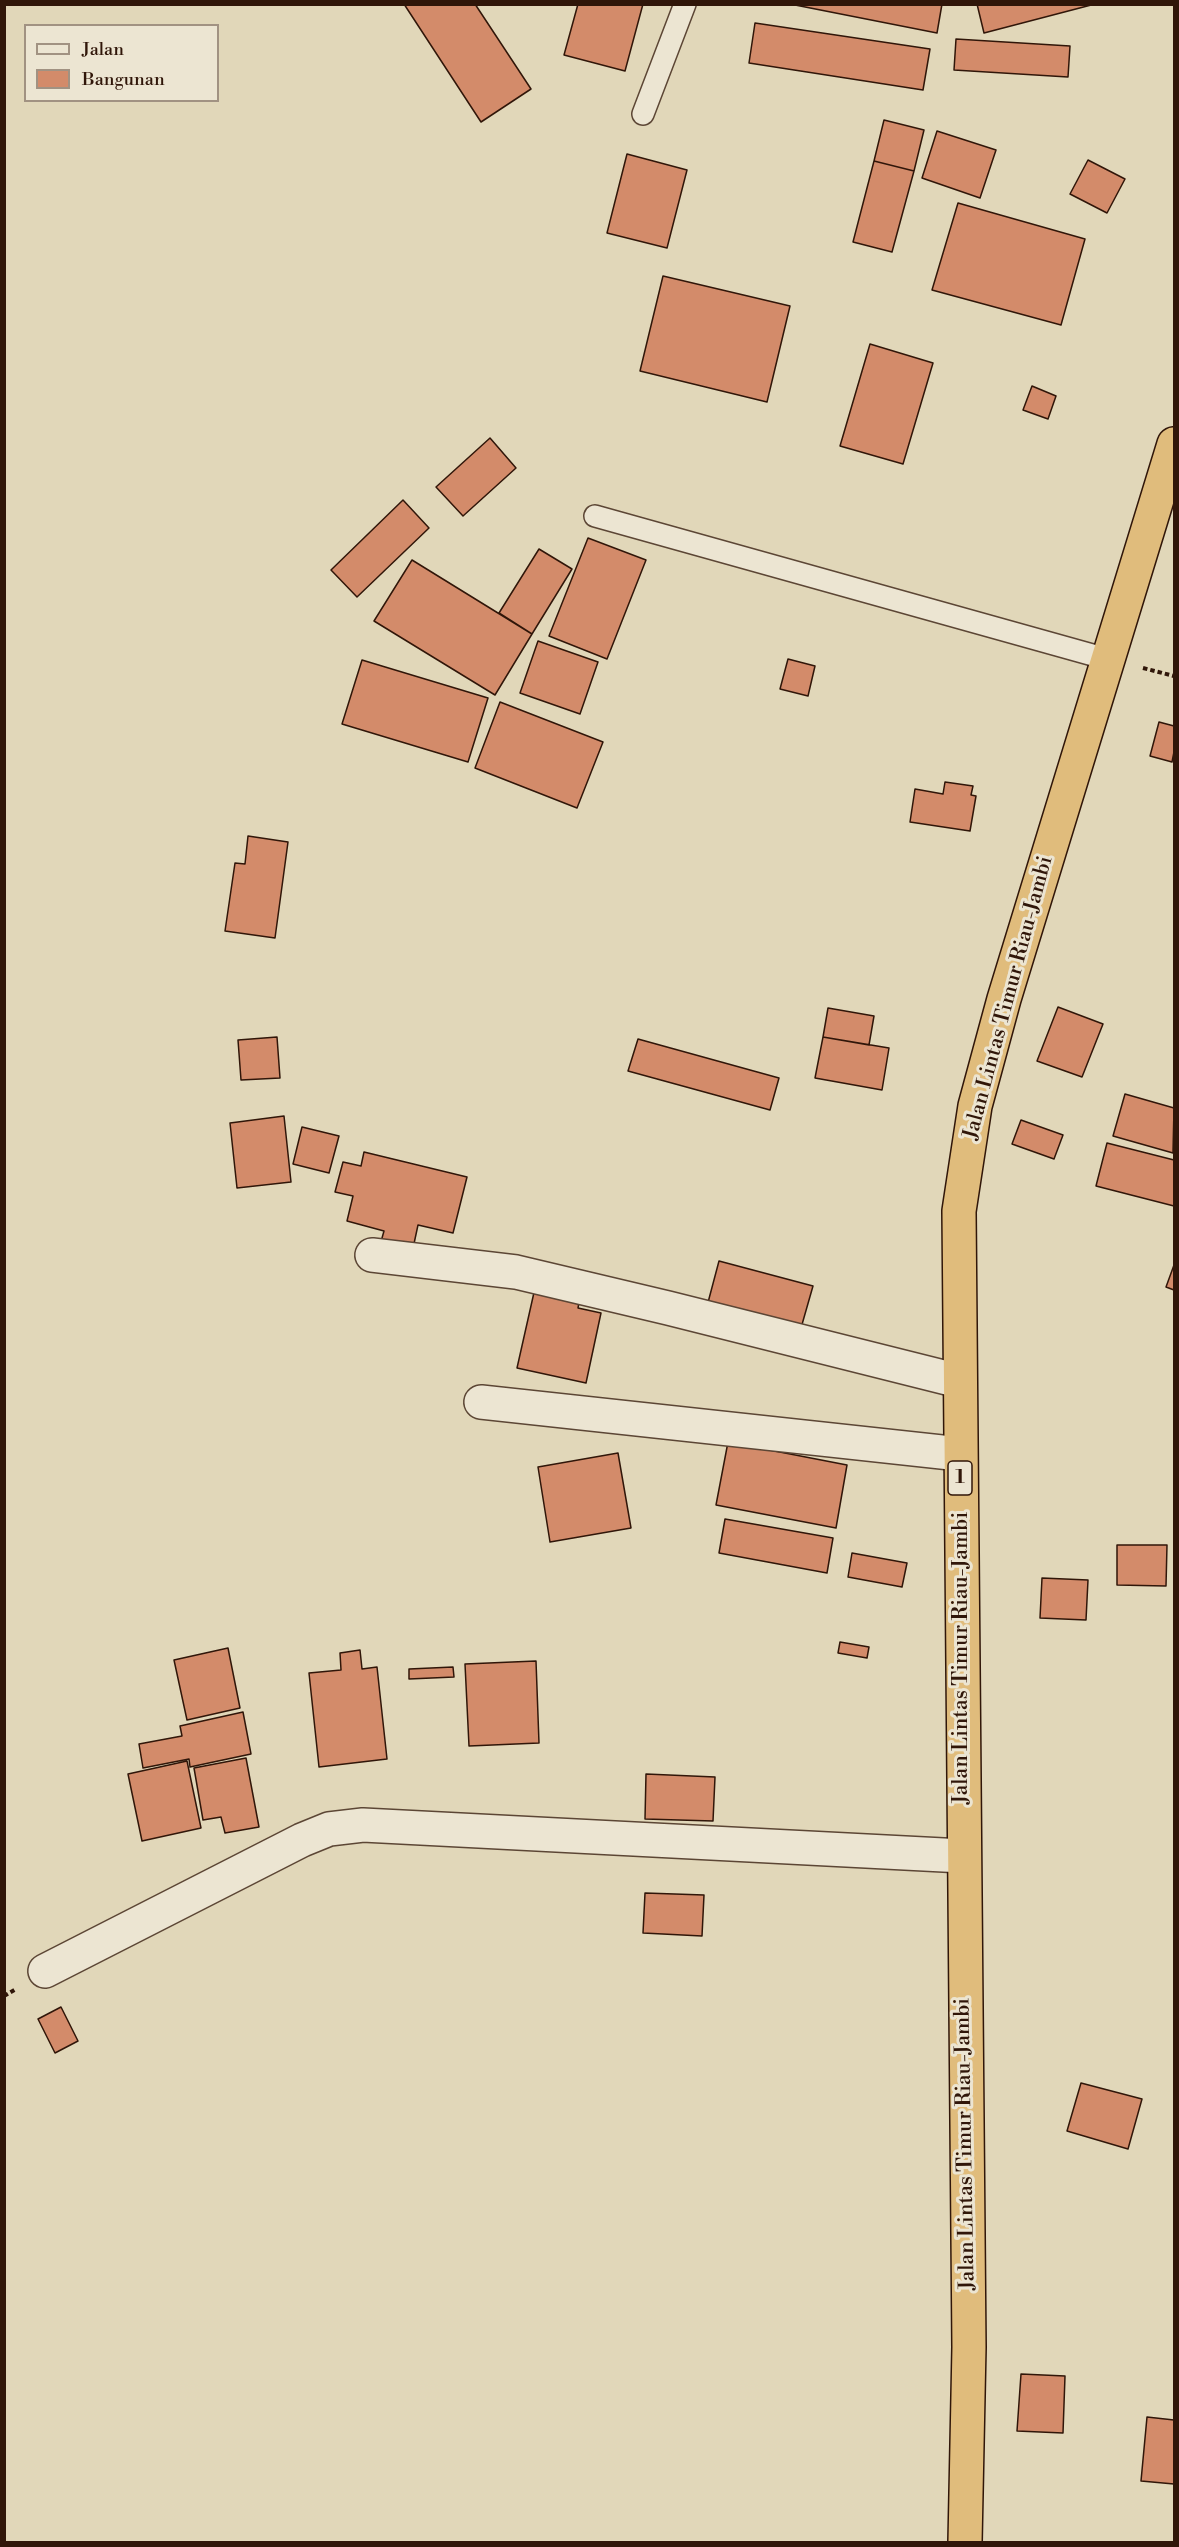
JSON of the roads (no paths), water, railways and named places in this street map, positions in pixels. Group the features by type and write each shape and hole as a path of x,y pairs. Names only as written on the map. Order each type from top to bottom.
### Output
{"highway":[{"name":"Jalan Lintas Timur Riau-Jambi","path":"965,2542 969,2347 959,1211 975,1106 1004,999 1174,444"}],"street":[{"path":"372,1255 516,1272 959,1381"},
{"path":"482,1402 960,1454"},
{"path":"45,1971 302,1840 329,1829 363,1826 963,1856"}],"lane":[{"path":"644,114 685,4"},
{"path":"595,516 1107,659"}]}
